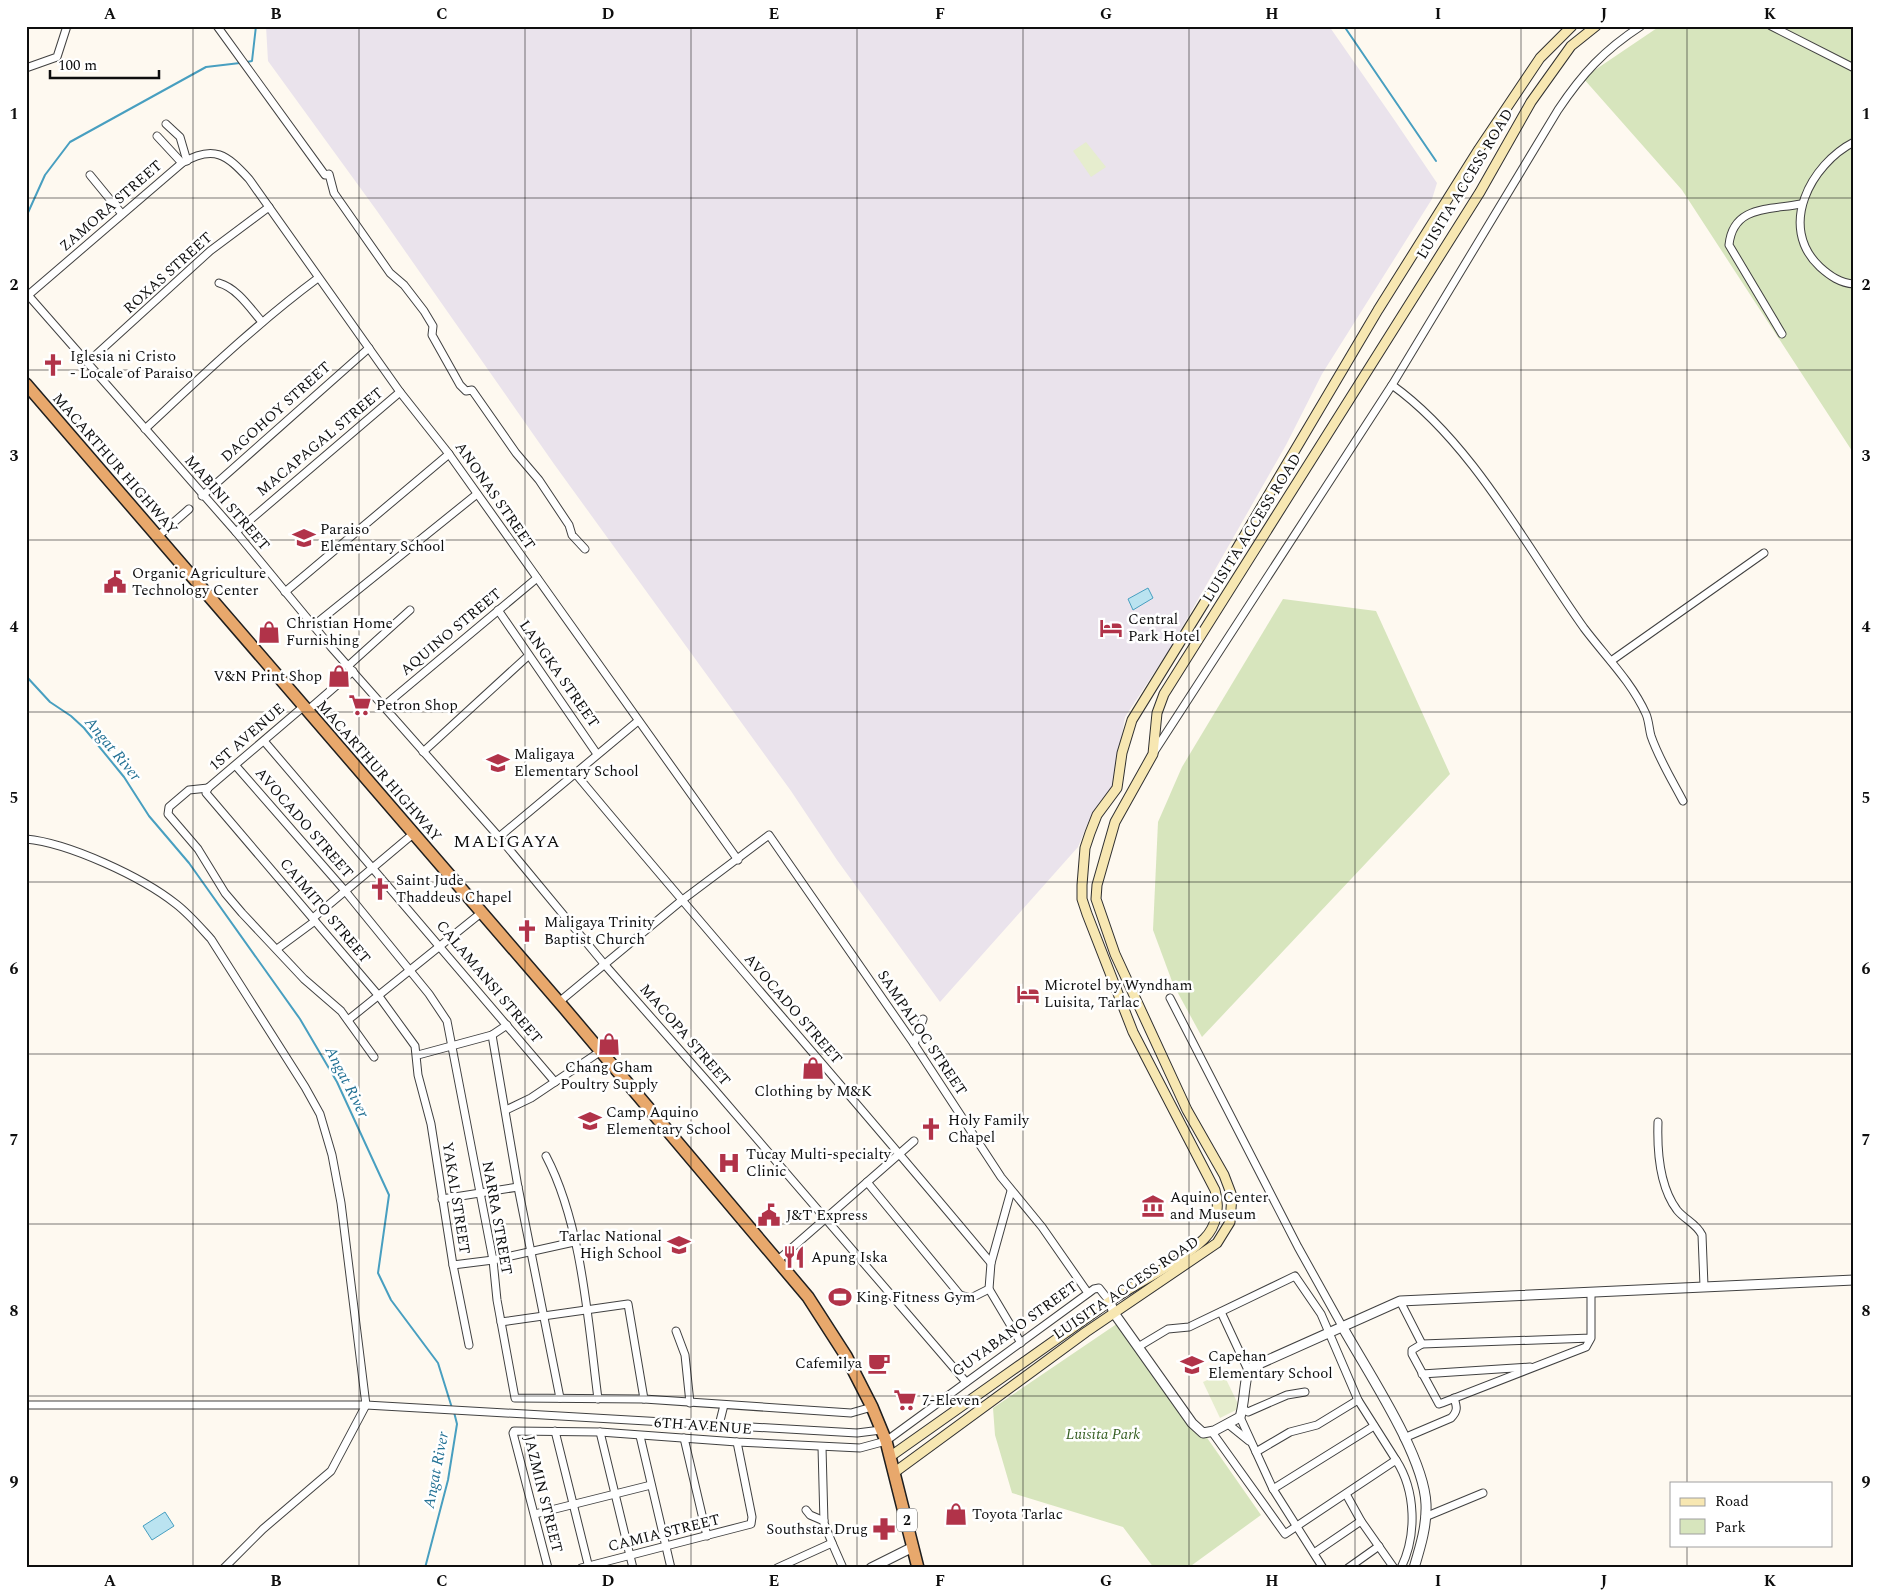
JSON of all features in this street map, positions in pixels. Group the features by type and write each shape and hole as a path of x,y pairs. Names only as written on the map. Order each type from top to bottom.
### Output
{"highway":[{"name":"MACARTHUR HIGHWAY","path":"26,384 601,1051 808,1297 832,1334 872,1406 891,1456 918,1568"}],"main road":[{"name":"LUISITA ACCESS ROAD","path":"891,1456 1204,1238 1213,1226 1218,1210 1215,1190 1133,1032 1087,914 1082,899 1085,848 1097,815 1116,788 1125,740 1137,711 1214,587 1378,310 1473,158 1540,58 1572,26"},
{"name":"LUISITA ACCESS ROAD","path":"895,1472 1114,1313 1217,1243 1230,1222 1232,1196 1224,1175 1187,1110 1141,1011 1115,954 1096,899 1097,885 1115,822 1153,754 1158,705 1191,650 1224,602 1397,321 1480,192 1531,102 1571,46 1596,26"}],"street":[{"path":"26,68 57,57 67,26"},
{"path":"217,26 223,37 246,64 301,144 325,175 329,174 334,193 390,273 404,286 424,312 433,326 432,334 460,385 466,391 472,390 516,453 539,480 569,525 572,535 585,549"},
{"path":"1153,754 1392,384 1528,157 1568,96 1597,59 1641,26"},
{"path":"1771,26 1854,68"},
{"path":"166,124 180,137 185,162"},
{"path":"157,136 185,162"},
{"path":"1854,142 1836,153 1817,172 1801,204 1800,222 1812,257 1832,277 1854,284"},
{"name":"ZAMORA STREET","path":"27,296 185,162 209,153 222,155"},
{"name":"ANONAS STREET","path":"222,155 230,160 249,179 400,392 449,454 738,860"},
{"path":"90,174 122,214"},
{"path":"1782,334 1729,244 1730,230 1739,218 1751,212 1801,204"},
{"name":"ROXAS STREET","path":"88,362 210,251 269,207"},
{"path":"145,429 262,322 318,278"},
{"path":"219,282 227,285 262,322"},
{"name":"MABINI STREET","path":"27,296 88,362 202,496 236,532 313,626 423,752"},
{"name":"DAGOHOY STREET","path":"202,496 369,348"},
{"path":"1392,384 1434,419 1472,466 1585,629 1622,674 1646,715 1651,736 1663,764 1683,801"},
{"name":"MACAPAGAL STREET","path":"236,532 400,392"},
{"path":"285,592 449,454"},
{"path":"313,626 477,494"},
{"path":"157,537 188,509"},
{"path":"1611,662 1764,553"},
{"name":"AQUINO STREET","path":"384,706 537,578"},
{"name":"1ST AVENUE","path":"208,788 305,709 410,610"},
{"name":"LANGKA STREET","path":"498,610 597,754"},
{"path":"423,752 528,656"},
{"path":"499,837 638,721"},
{"name":"CALAMANSI STREET","path":"264,741 556,1082"},
{"name":"MACOPA STREET","path":"423,752 499,837 605,965 966,1382"},
{"name":"AVOCADO STREET","path":"236,766 346,892 409,971 447,1021 452,1046"},
{"name":"AVOCADO STREET","path":"575,773 991,1263"},
{"path":"208,788 189,790 169,808 168,814 198,849 231,900 304,979 348,1020 374,1057"},
{"name":"CAIMITO STREET","path":"208,788 206,793 378,995 410,1038 418,1055"},
{"path":"277,949 314,920 413,834"},
{"name":"SAMPALOC STREET","path":"738,860 769,835 914,1044 1011,1191 1042,1226 1088,1293"},
{"path":"26,839 53,843 107,864 176,903 211,939 305,1087 320,1114 326,1134 341,1203 366,1405 331,1470 263,1529 224,1568"},
{"path":"559,1002 681,900 738,860"},
{"path":"348,1020 481,913"},
{"path":"1170,998 1298,1247 1404,1438 1420,1473 1426,1505 1414,1568"},
{"path":"914,1044 923,1019"},
{"path":"418,1055 492,1035 507,1025"},
{"path":"492,1035 542,1318 560,1398 644,1399 851,1412 872,1406"},
{"name":"NARRA STREET","path":"452,1046 478,1193 493,1260 501,1322 516,1395 515,1398 560,1398"},
{"path":"506,1110 556,1082 601,1051"},
{"name":"YAKAL STREET","path":"418,1055 417,1066 431,1124 453,1265 469,1345"},
{"path":"1658,1122 1657,1147 1668,1194 1678,1211 1699,1227 1702,1234 1704,1286"},
{"path":"776,1260 914,1141"},
{"path":"546,1156 564,1195 586,1309 598,1398"},
{"path":"868,1182 960,1295 971,1298 989,1289"},
{"path":"442,1200 518,1187"},
{"path":"1011,1191 991,1263 989,1289 1021,1343"},
{"path":"453,1265 493,1260 574,1242"},
{"path":"1138,1347 1168,1329 1189,1327 1295,1276 1321,1314 1358,1400 1407,1478 1410,1488 1410,1545 1401,1568"},
{"path":"1248,1370 1272,1356 1400,1301 1854,1280"},
{"name":"GUYABANO STREET","path":"886,1441 1088,1293 1098,1287 1110,1302"},
{"path":"1591,1292 1591,1338 1586,1347 1439,1404 1412,1354 1412,1350 1422,1344 1591,1338"},
{"path":"1400,1301 1422,1344"},
{"path":"1110,1302 1114,1313 1192,1423 1204,1432 1212,1432 1228,1424 1241,1413 1287,1395 1305,1392"},
{"path":"501,1322 542,1318 625,1303 630,1306 644,1399"},
{"path":"1221,1312 1248,1370 1241,1413 1250,1441 1273,1489 1323,1568"},
{"path":"676,1331 685,1355 690,1403"},
{"path":"1422,1374 1538,1366"},
{"path":"1404,1438 1451,1418 1456,1413 1457,1408 1454,1398"},
{"path":"1256,1452 1290,1432 1316,1424 1358,1400"},
{"path":"26,1405 366,1405 488,1410 857,1433 881,1430"},
{"path":"719,1425 724,1405"},
{"path":"1228,1424 1250,1441"},
{"path":"1273,1489 1374,1426"},
{"name":"6TH AVENUE","path":"518,1430 600,1432 822,1447 860,1448 886,1441"},
{"name":"JAZMIN STREET","path":"518,1430 513,1434 548,1568"},
{"path":"555,1431 587,1567"},
{"path":"600,1432 633,1568"},
{"path":"1212,1432 1285,1534 1396,1460"},
{"path":"640,1436 671,1568"},
{"path":"684,1438 707,1536"},
{"name":"CAMIA STREET","path":"587,1567 747,1526 752,1522 737,1442"},
{"path":"822,1447 824,1521 843,1568"},
{"path":"535,1514 651,1485"},
{"path":"1346,1494 1361,1521 1394,1568"},
{"path":"1425,1517 1483,1494"},
{"path":"806,1510 810,1515 824,1521"},
{"path":"1314,1553 1361,1521"},
{"path":"776,1568 832,1543"},
{"path":"1348,1568 1379,1546"},
{"path":"871,1568 913,1547"}],"shaded area":[{"path":"266,26 1329,26 1393,118 1437,183 1432,199 1322,374 1286,445 1171,647 1125,717 1113,789 1089,820 1078,847 940,1002 837,860 791,791 554,464 377,211 268,61"}],"green space":[{"path":"1660,26 1854,26 1854,454 1682,190 1583,78"},
{"path":"1086,142 1106,167 1091,177 1073,151"},
{"path":"1283,599 1376,611 1450,774 1202,1037 1173,984 1153,930 1158,822 1182,767"},
{"name":"Luisita Park","path":"1124,1319 1261,1515 1188,1568 1154,1568 1123,1527 1012,1493 995,1435 993,1408"},
{"path":"1223,1373 1240,1408 1220,1418 1203,1382"}],"water":[{"path":"1148,588 1153,598 1133,610 1128,599"},
{"path":"165,1512 174,1526 152,1540 143,1526"}],"waterway":[{"name":"Angat River","path":"247,62 252,61 256,26"},
{"path":"1344,26 1436,161"},
{"name":"Angat River","path":"26,217 45,175 70,142 206,67 240,63"},
{"name":"Angat River","path":"26,676 50,702 71,716 84,728 124,777 149,816 189,863 300,1019 337,1082 389,1195 378,1273 391,1300 438,1363 452,1408"},
{"name":"Angat River","path":"425,1568 448,1480 457,1424 454,1412"}],"place":[{"name":"Iglesia ni Cristo - Locale of Paraiso","path":"53,365"},
{"name":"Paraiso Elementary School","path":"304,538"},
{"name":"Organic Agriculture Technology Center","path":"115,582"},
{"name":"Central Park Hotel","path":"1111,628"},
{"name":"Christian Home Furnishing","path":"269,632"},
{"name":"V&N Print Shop","path":"339,676"},
{"name":"Petron Shop","path":"360,705"},
{"name":"Maligaya Elementary School","path":"498,763"},
{"name":"Saint Jude Thaddeus Chapel","path":"380,889"},
{"name":"Maligaya Trinity Baptist Church","path":"527,931"},
{"name":"Microtel by Wyndham Luisita, Tarlac","path":"1028,994"},
{"name":"Chang Gham Poultry Supply","path":"609,1044"},
{"name":"Clothing by M&K","path":"813,1068"},
{"name":"Camp Aquino Elementary School","path":"590,1121"},
{"name":"Holy Family Chapel","path":"931,1129"},
{"name":"Tucay Multi-specialty Clinic","path":"729,1163"},
{"name":"Aquino Center and Museum","path":"1153,1206"},
{"name":"J&T Express","path":"769,1215"},
{"name":"Tarlac National High School","path":"679,1245"},
{"name":"Apung Iska","path":"794,1257"},
{"name":"King Fitness Gym","path":"840,1297"},
{"name":"Cafemilya","path":"879,1363"},
{"name":"Capehan Elementary School","path":"1192,1365"},
{"name":"7-Eleven","path":"905,1400"},
{"name":"Toyota Tarlac","path":"956,1514"},
{"name":"Southstar Drug","path":"884,1529"}],"district":[{"name":"MALIGAYA","path":"507,841"}]}
